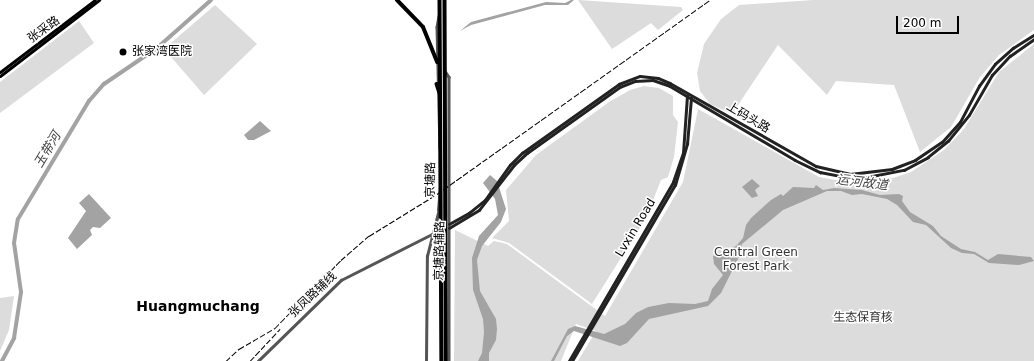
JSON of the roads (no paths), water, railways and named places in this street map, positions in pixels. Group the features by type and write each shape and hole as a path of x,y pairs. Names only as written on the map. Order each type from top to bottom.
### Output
{"highway":[{"path":"397,0 422,27 437,62"},
{"name":"京塘路","path":"440,0 442,361"},
{"name":"京塘路","path":"445,0 448,361"},
{"path":"437,84 441,94"}],"main road":[{"name":"张采路","path":"0,72 94,0"},
{"name":"张采路","path":"0,76 99,0"},
{"name":"上码头路","path":"449,226 481,204 513,162 554,131 630,79 653,77 804,161 826,171 860,174 883,172 902,166 927,154 942,142 960,122 995,64 1013,48 1034,35"},
{"name":"上码头路","path":"687,95 691,95 702,104 804,165 853,177 875,176 904,170 928,157 960,128 992,75 1002,64 1034,39"},
{"name":"Lvxin Road","path":"569,361 673,182 683,152 687,95"},
{"name":"Lvxin Road","path":"572,361 675,185 687,144 691,95"}],"street":[{"path":"440,10 437,27 437,84 438,138 441,156"},
{"name":"京塘路辅路","path":"445,70 449,77 448,361"},
{"name":"京塘路辅路","path":"438,211 440,187"},
{"name":"京塘路辅路","path":"426,361 425,274 432,234 440,205"},
{"name":"张凤路辅线","path":"258,361 340,280 432,234"}],"waterway":[{"name":"玉带河","path":"2,361 14,338 21,292 14,243 18,219 89,101 104,84 157,48 211,0"}],"railway":[{"path":"226,361 239,349 275,328 341,260 369,236 437,194 710,0"},
{"path":"250,361 280,329"}],"place":[{"name":"张家湾医院","path":"123,52"}],"district":[{"name":"Huangmuchang","path":"198,306"}],"water label":[{"name":"运河故道","path":"862,183"}],"park label":[{"name":"Central Green Forest Park","path":"756,260"},
{"name":"生态保育核","path":"863,318"}]}
